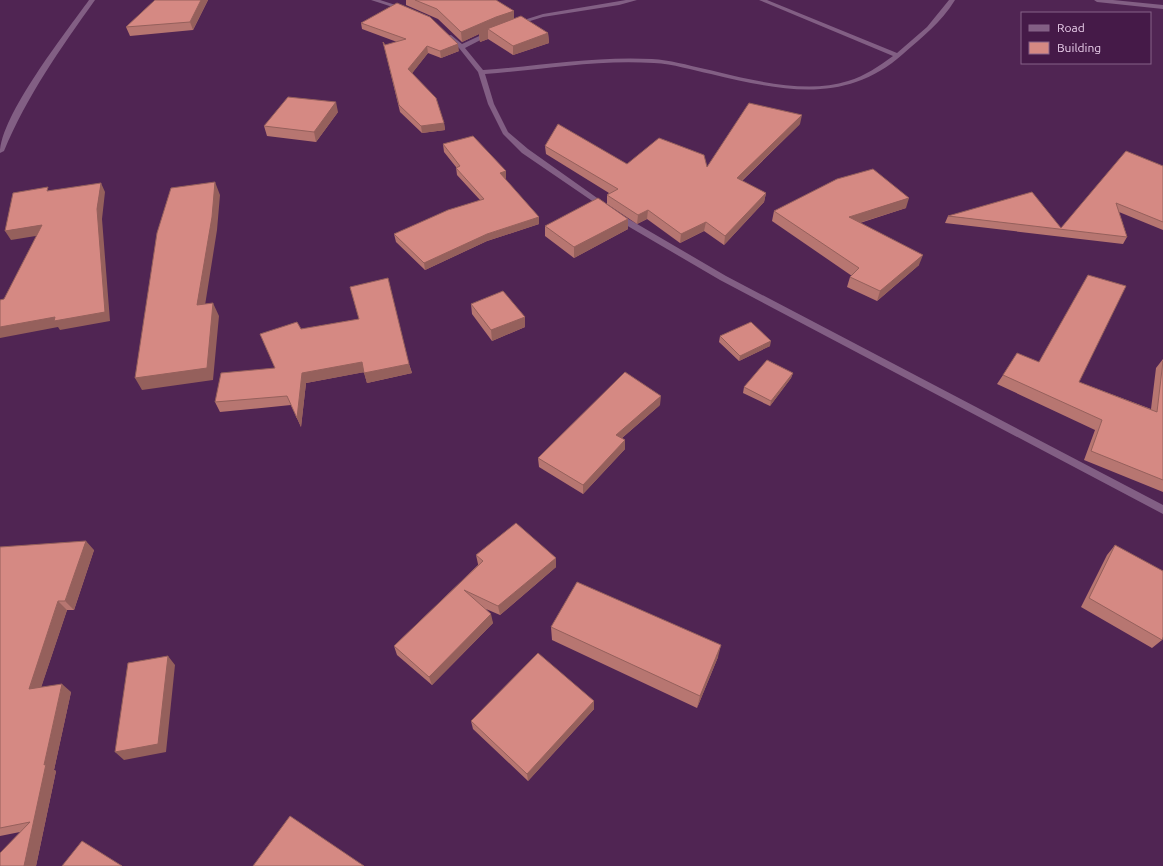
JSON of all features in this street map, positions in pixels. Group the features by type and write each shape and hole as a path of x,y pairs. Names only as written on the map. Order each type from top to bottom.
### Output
{"street":[{"path":"0,151 7,132 28,92 47,62 92,0"},
{"path":"374,0 412,11"},
{"path":"507,26 550,14 613,5 634,0"},
{"path":"762,0 898,56"},
{"path":"481,72 521,70 598,61 654,60 763,83 821,88 850,83 874,72 898,56 932,29 952,0"},
{"path":"1097,0 1163,7"},
{"path":"461,47 499,29"},
{"path":"445,32 461,47 481,72 491,104 505,133 525,151 558,176 630,225 723,278 1163,510"}],"building":[{"path":"155,0 201,0 190,22 126,27"},
{"path":"415,0 496,0 514,11 461,32 437,9"},
{"path":"397,3 430,17 458,44 440,51 427,46 408,69 436,98 444,123 421,126 399,105 383,42 385,45 406,39 361,23"},
{"path":"521,16 548,33 513,46 488,29 479,32"},
{"path":"288,97 336,102 314,132 264,126"},
{"path":"749,103 802,115 737,178 766,193 725,236 706,222 681,234 648,210 638,215 607,195 618,189 545,146 558,124 627,164 659,138 704,155 707,167"},
{"path":"473,136 506,171 500,173 539,217 487,234 424,263 394,234 448,210 484,199 456,168 460,166 443,144"},
{"path":"1126,151 1163,166 1163,222 1116,203 1127,237 948,216 1032,192 1061,228"},
{"path":"873,169 909,198 849,217 923,255 880,291 850,277 859,268 774,211 837,179"},
{"path":"215,182 212,217 197,305 213,303 207,368 135,378 157,233 171,188"},
{"path":"101,183 97,209 105,312 54,321 55,317 0,327 0,300 4,299 42,225 5,231 13,193 48,187 47,191"},
{"path":"598,198 628,219 574,247 545,226"},
{"path":"1088,275 1126,286 1079,382 1157,412 1163,361 1163,480 1091,451 1102,420 1003,375 1017,353 1039,362"},
{"path":"388,278 409,364 364,373 362,362 302,373 297,418 287,396 215,402 221,373 275,368 260,334 297,322 301,329 359,319 350,287"},
{"path":"503,291 525,317 491,330 471,304"},
{"path":"751,322 771,341 740,356 720,336"},
{"path":"767,360 793,373 771,401 744,387"},
{"path":"625,372 661,396 616,435 625,440 583,485 538,458"},
{"path":"516,523 556,558 498,606 464,590 491,614 429,677 394,646 483,561 476,555"},
{"path":"86,541 65,601 58,601 29,689 62,684 24,866 0,866 0,853 30,822 0,828 0,547"},
{"path":"1115,545 1163,571 1162,640 1089,598"},
{"path":"577,582 721,645 700,696 551,627"},
{"path":"538,653 594,701 527,774 471,721"},
{"path":"168,656 158,744 115,752 128,663"},
{"path":"290,816 364,866 253,866"},
{"path":"82,841 122,866 62,866"}]}
